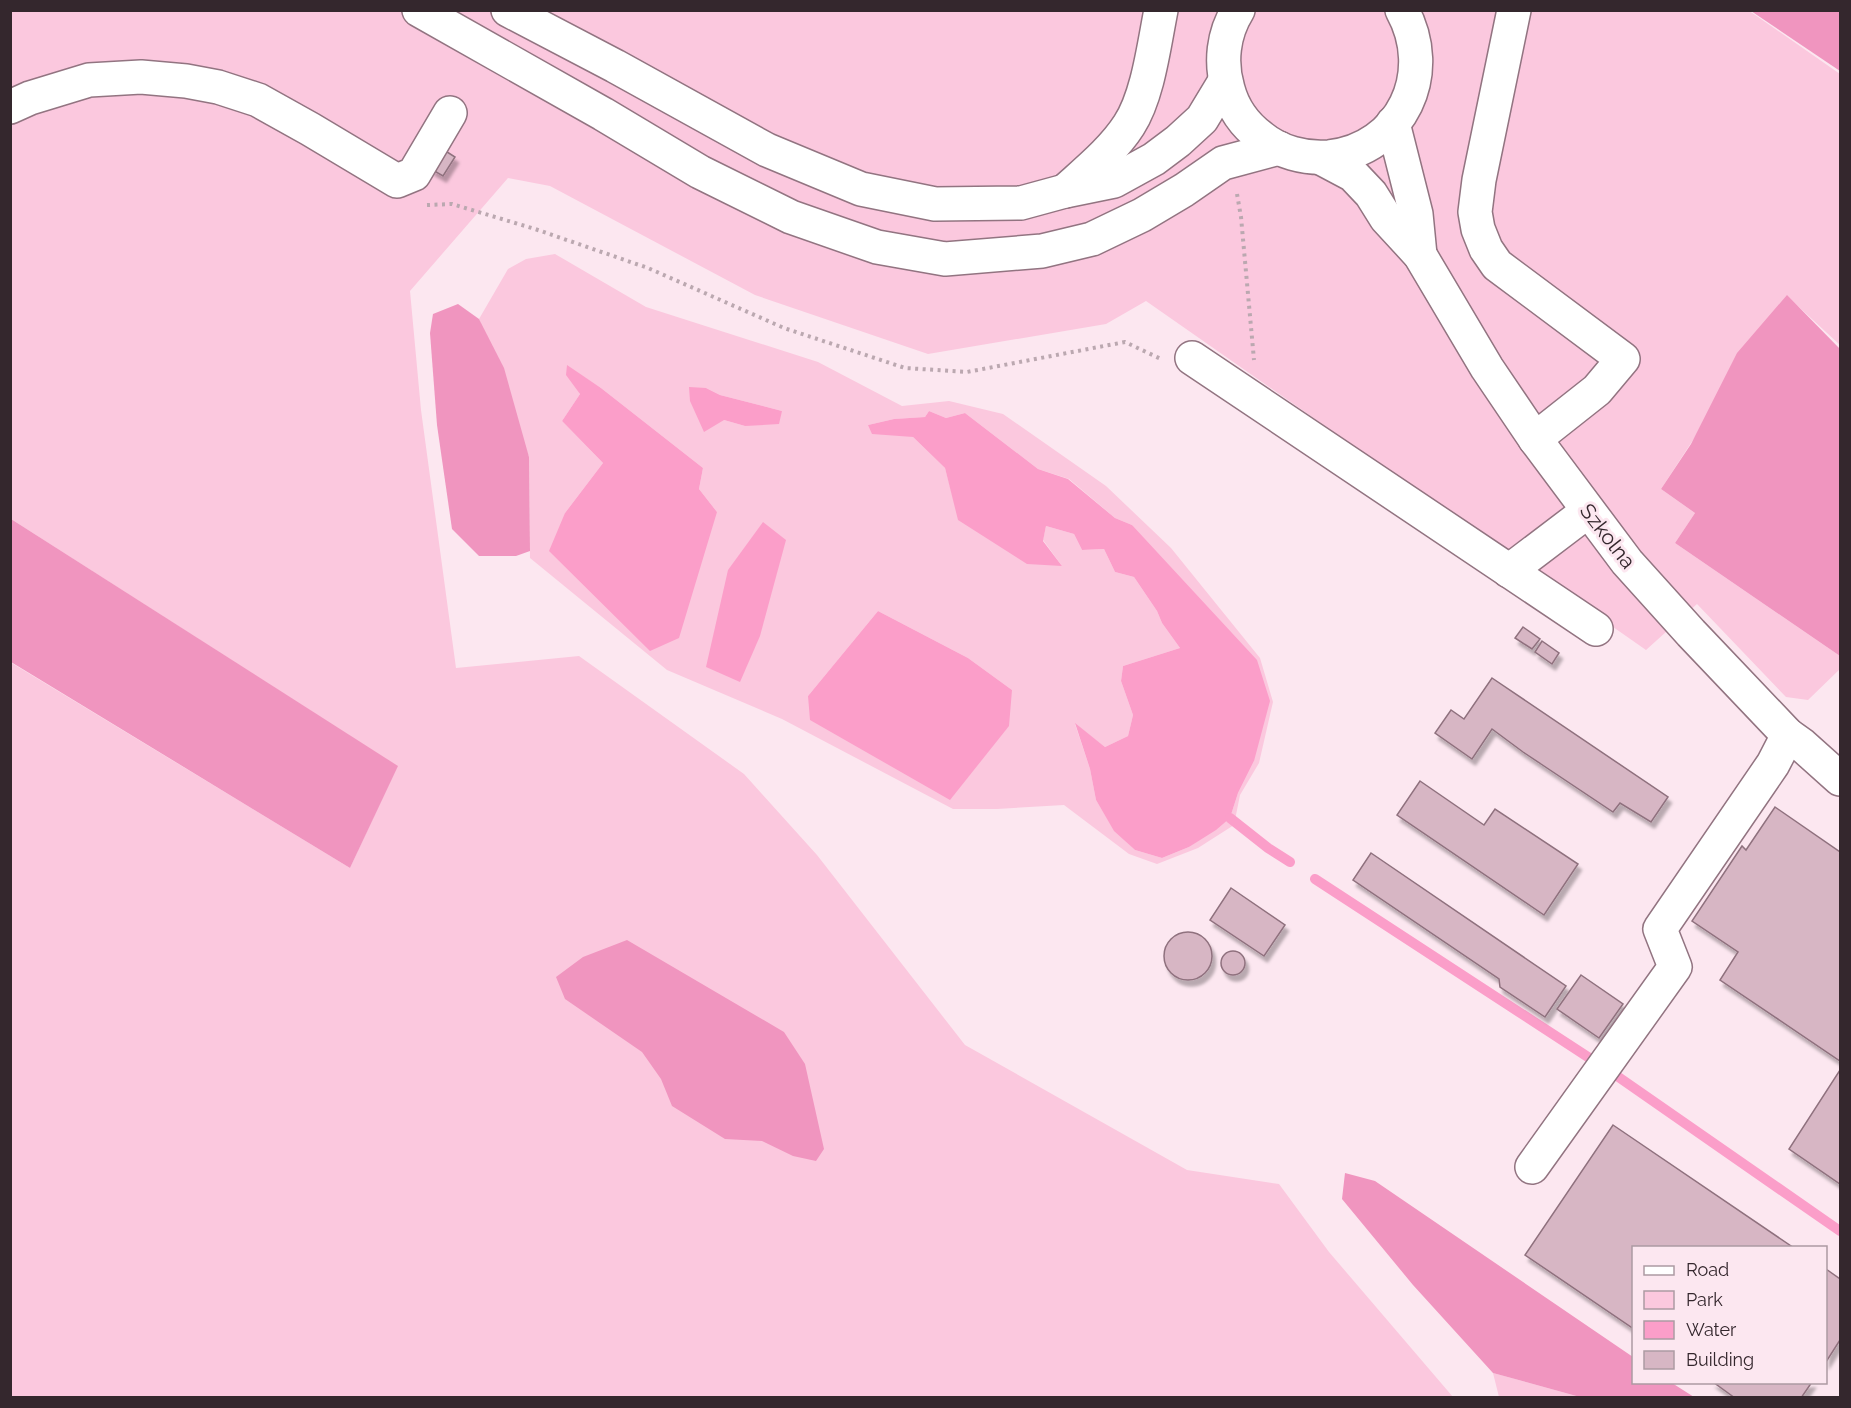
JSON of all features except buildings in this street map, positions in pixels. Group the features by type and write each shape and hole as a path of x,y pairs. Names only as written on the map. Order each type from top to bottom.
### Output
{"main road":[{"path":"419,10 603,114 700,172 791,218 877,247 945,259 1042,251 1092,239 1150,210 1223,163 1279,148"},
{"path":"508,10 767,150 861,189 935,204 1021,203 1114,181 1154,159 1178,141 1202,119 1225,81"},
{"path":"1065,191 1112,146 1130,125 1141,100 1161,10"},
{"path":"1514,10 1479,180 1475,212 1478,230 1486,249 1497,265 1623,359 1597,390 1535,440"},
{"name":"Szkolna","path":"1235,12 1224,48 1223,65 1225,81 1244,121 1266,141 1279,148 1306,157 1321,158 1345,154 1369,144 1394,123 1404,108 1416,74 1413,20"},
{"path":"10,107 30,98 90,80 141,77 186,81 218,87 258,100 310,129 398,194 414,174 450,113"},
{"name":"Szkolna","path":"1394,123 1416,214 1420,255"},
{"name":"Szkolna","path":"1321,158 1353,175 1371,194 1386,218 1420,255 1487,368 1535,440 1627,562 1788,735 1840,779"},
{"path":"1197,362 1596,629"},
{"path":"1509,572 1588,511"},
{"path":"1532,1167 1675,967 1660,930 1773,764 1788,735"}],"path":[{"path":"398,194 452,204 535,229 648,268 784,328 905,368 967,372 1125,342 1181,368 1197,362"}],"green space":[{"path":"1748,10 1840,74 1840,345 1787,296 1661,489 1695,513 1675,543 1840,656 1840,669 1808,700 1786,697 1697,604 1646,650 1146,301 1106,324 928,354 755,295 550,186 508,178 410,291 421,410 456,668 579,656 744,774 817,855 965,1045 1187,1170 1279,1184 1329,1252 1453,1397 11,1397 10,662 350,868 397,766 11,519 11,11"},
{"path":"555,254 646,307 818,362 902,406 949,401 1003,414 1106,486 1171,548 1260,658 1273,702 1259,763 1240,795 1234,825 1198,848 1157,864 1129,854 1064,805 953,809 782,719 667,670 530,558 529,457 479,319 508,269 526,259","holes":["567,366 601,388 703,468 699,489 717,512 565,513 603,463 562,421 580,394","706,388 720,395 782,411 745,426 724,420","929,411 946,418 965,413 1038,469 1069,479 1115,518 1132,525 1254,761 1238,793 1230,818 1189,847 1162,858 1135,850 1114,830 1096,800 1090,769 1075,724 1105,747 1128,736 1133,715 1121,681 1123,666 1180,648 1134,577 1115,572 1104,549 1082,550 1074,534 1046,526 1043,540 1062,566 959,520 945,468 913,437 868,425 894,419 925,417","878,611 968,658 1012,690 808,696"]},
{"path":"1493,1373 1580,1397 1499,1397"}],"shaded area":[{"path":"1751,11 1840,11 1840,71"},
{"path":"1787,295 1840,349 1840,656 1675,543 1695,513 1661,489 1691,444 1737,353"},
{"path":"458,304 479,319 504,368 529,457 530,551 516,556 479,556 452,529 437,425 430,333 433,314"},
{"path":"11,519 398,766 350,868 11,662"},
{"path":"627,940 784,1032 805,1064 824,1149 816,1161 793,1156 762,1141 725,1139 672,1106 661,1079 642,1052 565,999 556,977 583,957"},
{"path":"1345,1173 1375,1181 1632,1356 1632,1384 1674,1384 1694,1397 1580,1397 1493,1373 1413,1285 1342,1199"}],"water":[{"path":"567,365 601,388 703,468 699,489 717,512 679,638 650,651 549,551 565,513 603,463 562,421 580,394 566,375"},
{"path":"689,387 706,388 720,395 782,411 779,424 745,426 724,420 704,432 690,401"},
{"path":"929,411 946,418 965,413 1038,469 1068,479 1115,518 1132,525 1257,660 1270,701 1254,761 1238,793 1230,818 1216,830 1189,847 1162,858 1135,850 1114,831 1096,800 1090,769 1075,723 1105,747 1128,736 1133,715 1121,681 1123,666 1180,648 1134,577 1115,572 1104,549 1082,550 1074,534 1046,526 1043,541 1062,566 1027,564 958,520 945,468 913,437 872,434 868,425 894,419 925,417"},
{"path":"763,522 786,540 760,636 740,682 706,667 728,570"},
{"path":"878,611 968,658 1012,690 1009,726 950,800 810,720 808,696"}],"waterway":[{"path":"1230,818 1290,862"},
{"path":"1315,879 1591,1059"},
{"path":"1617,1076 1840,1231"}]}
